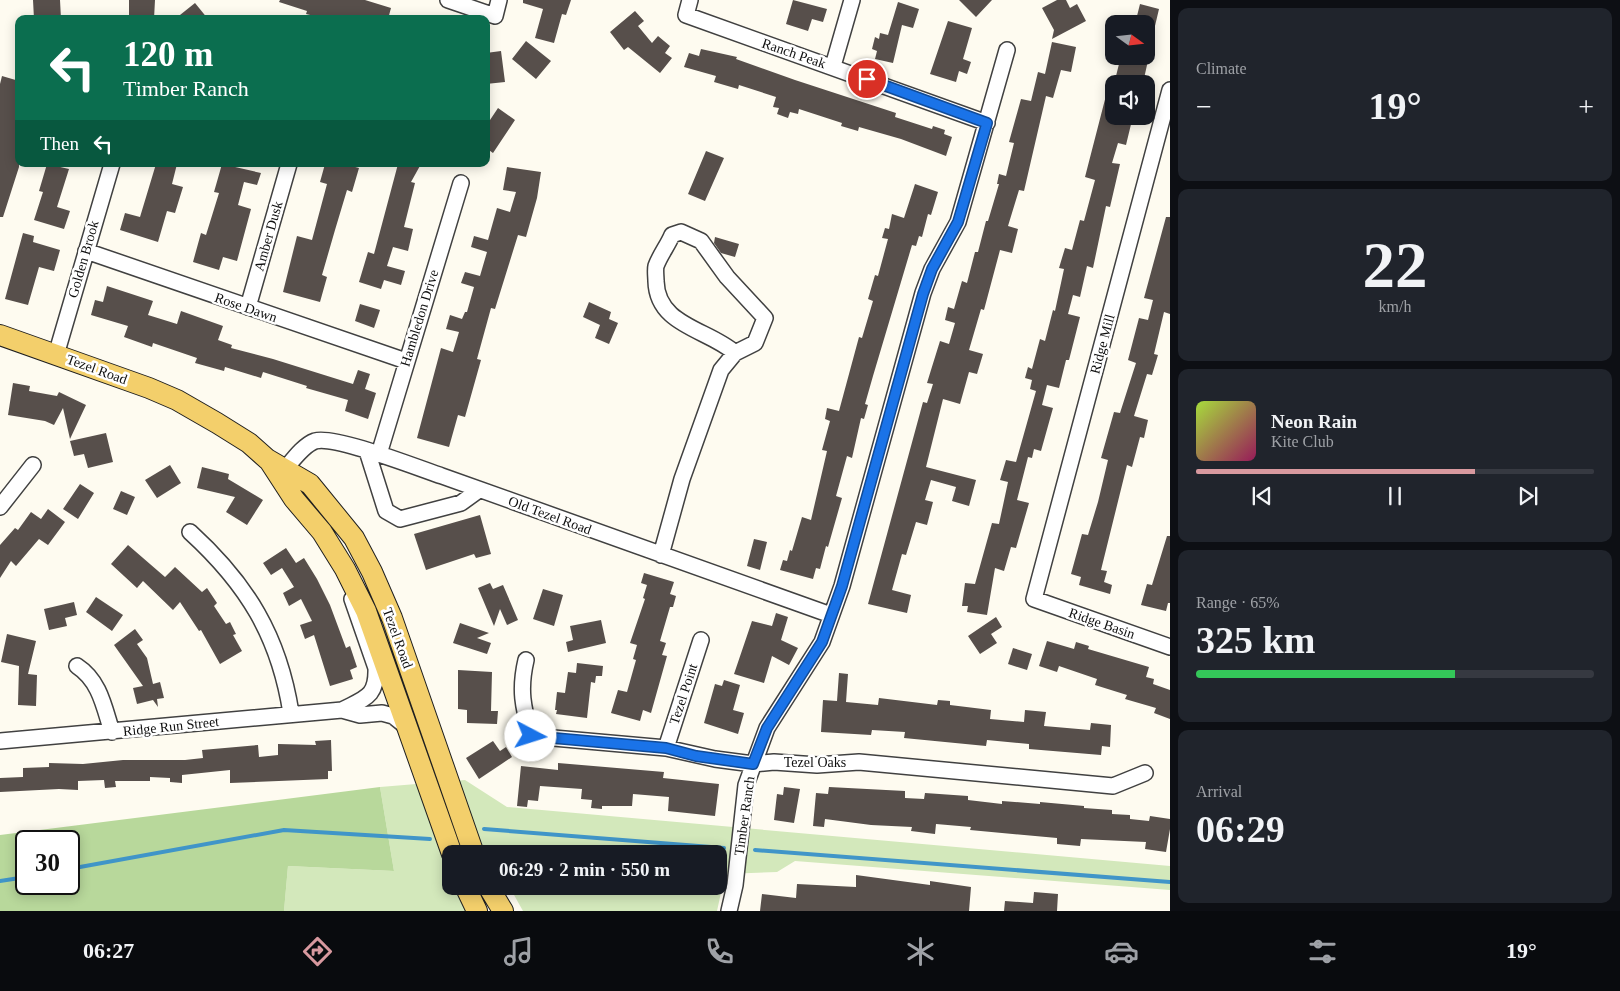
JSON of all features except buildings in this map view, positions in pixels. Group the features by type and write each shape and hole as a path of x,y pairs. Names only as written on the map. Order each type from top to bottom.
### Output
{"main road":[{"name":"Tezel Road","path":"0,335 177,400 249,443 283,472 310,484 354,538 372,572 392,618 471,845"},
{"name":"Tezel Road","path":"283,472 343,565 366,611 449,845"},
{"path":"469,895 478,911"},
{"path":"493,895 503,911"}],"street":[{"path":"448,0 495,16 499,0"},
{"name":"Ranch Peak","path":"690,0 686,15 833,66 987,123"},
{"path":"833,66 852,0"},
{"name":"Timber Ranch","path":"729,911 735,885 743,803 753,764 767,728 822,642 842,586 923,294 932,269 958,222 1007,50"},
{"name":"Ridge Mill","path":"1034,599 1170,90"},
{"name":"Golden Brook","path":"56,355 111,167"},
{"name":"Amber Dusk","path":"248,307 288,167"},
{"name":"Hambledon Drive","path":"373,453 406,362 461,183"},
{"path":"661,555 682,478 721,370 734,353 755,343 765,318 727,277 701,241 681,232 672,235 656,268 656,292 664,308 687,327 722,342 734,353"},
{"name":"Rose Dawn","path":"86,251 406,362"},
{"name":"Old Tezel Road","path":"283,472 308,444 324,439 373,453 831,615"},
{"path":"373,453 386,511 400,519 461,503 479,490"},
{"path":"0,507 32,465"},
{"path":"190,532 233,575 261,619 277,655 287,686 291,713"},
{"name":"Ridge Run Street","path":"342,710 369,696 374,690 376,679 376,668 358,620 343,565"},
{"name":"Ridge Basin","path":"1034,599 1170,647"},
{"name":"Tezel Point","path":"666,748 701,640"},
{"name":"Tezel Oaks","path":"526,660 521,681 523,704 531,736 666,748 696,756 753,764 774,762 817,765 860,762 1113,786 1144,773"},
{"path":"77,666 86,672 99,692 112,732"},
{"name":"Ridge Run Street","path":"0,741 112,732 291,713 342,710 360,715 382,713 393,716 408,728"}],"green space":[{"path":"465,780 507,807 1170,866 1170,890 795,861 777,872 727,874 727,845 442,845 442,895 459,895 467,911 284,911 288,866 394,871 380,787"},
{"path":"380,787 394,871 288,866 284,911 0,911 0,835 15,833 15,895 80,895 80,830 40,830"},
{"path":"514,895 720,895 717,911 523,911"}],"waterway":[{"path":"484,829 686,845"},
{"path":"80,867 284,830 430,839"},
{"path":"755,850 1170,882"},
{"path":"0,881 15,879"}],"route":[{"path":"531,736 666,748 696,756 753,764 767,728 822,642 842,586 923,294 932,269 958,222 987,123 867,79"}]}
